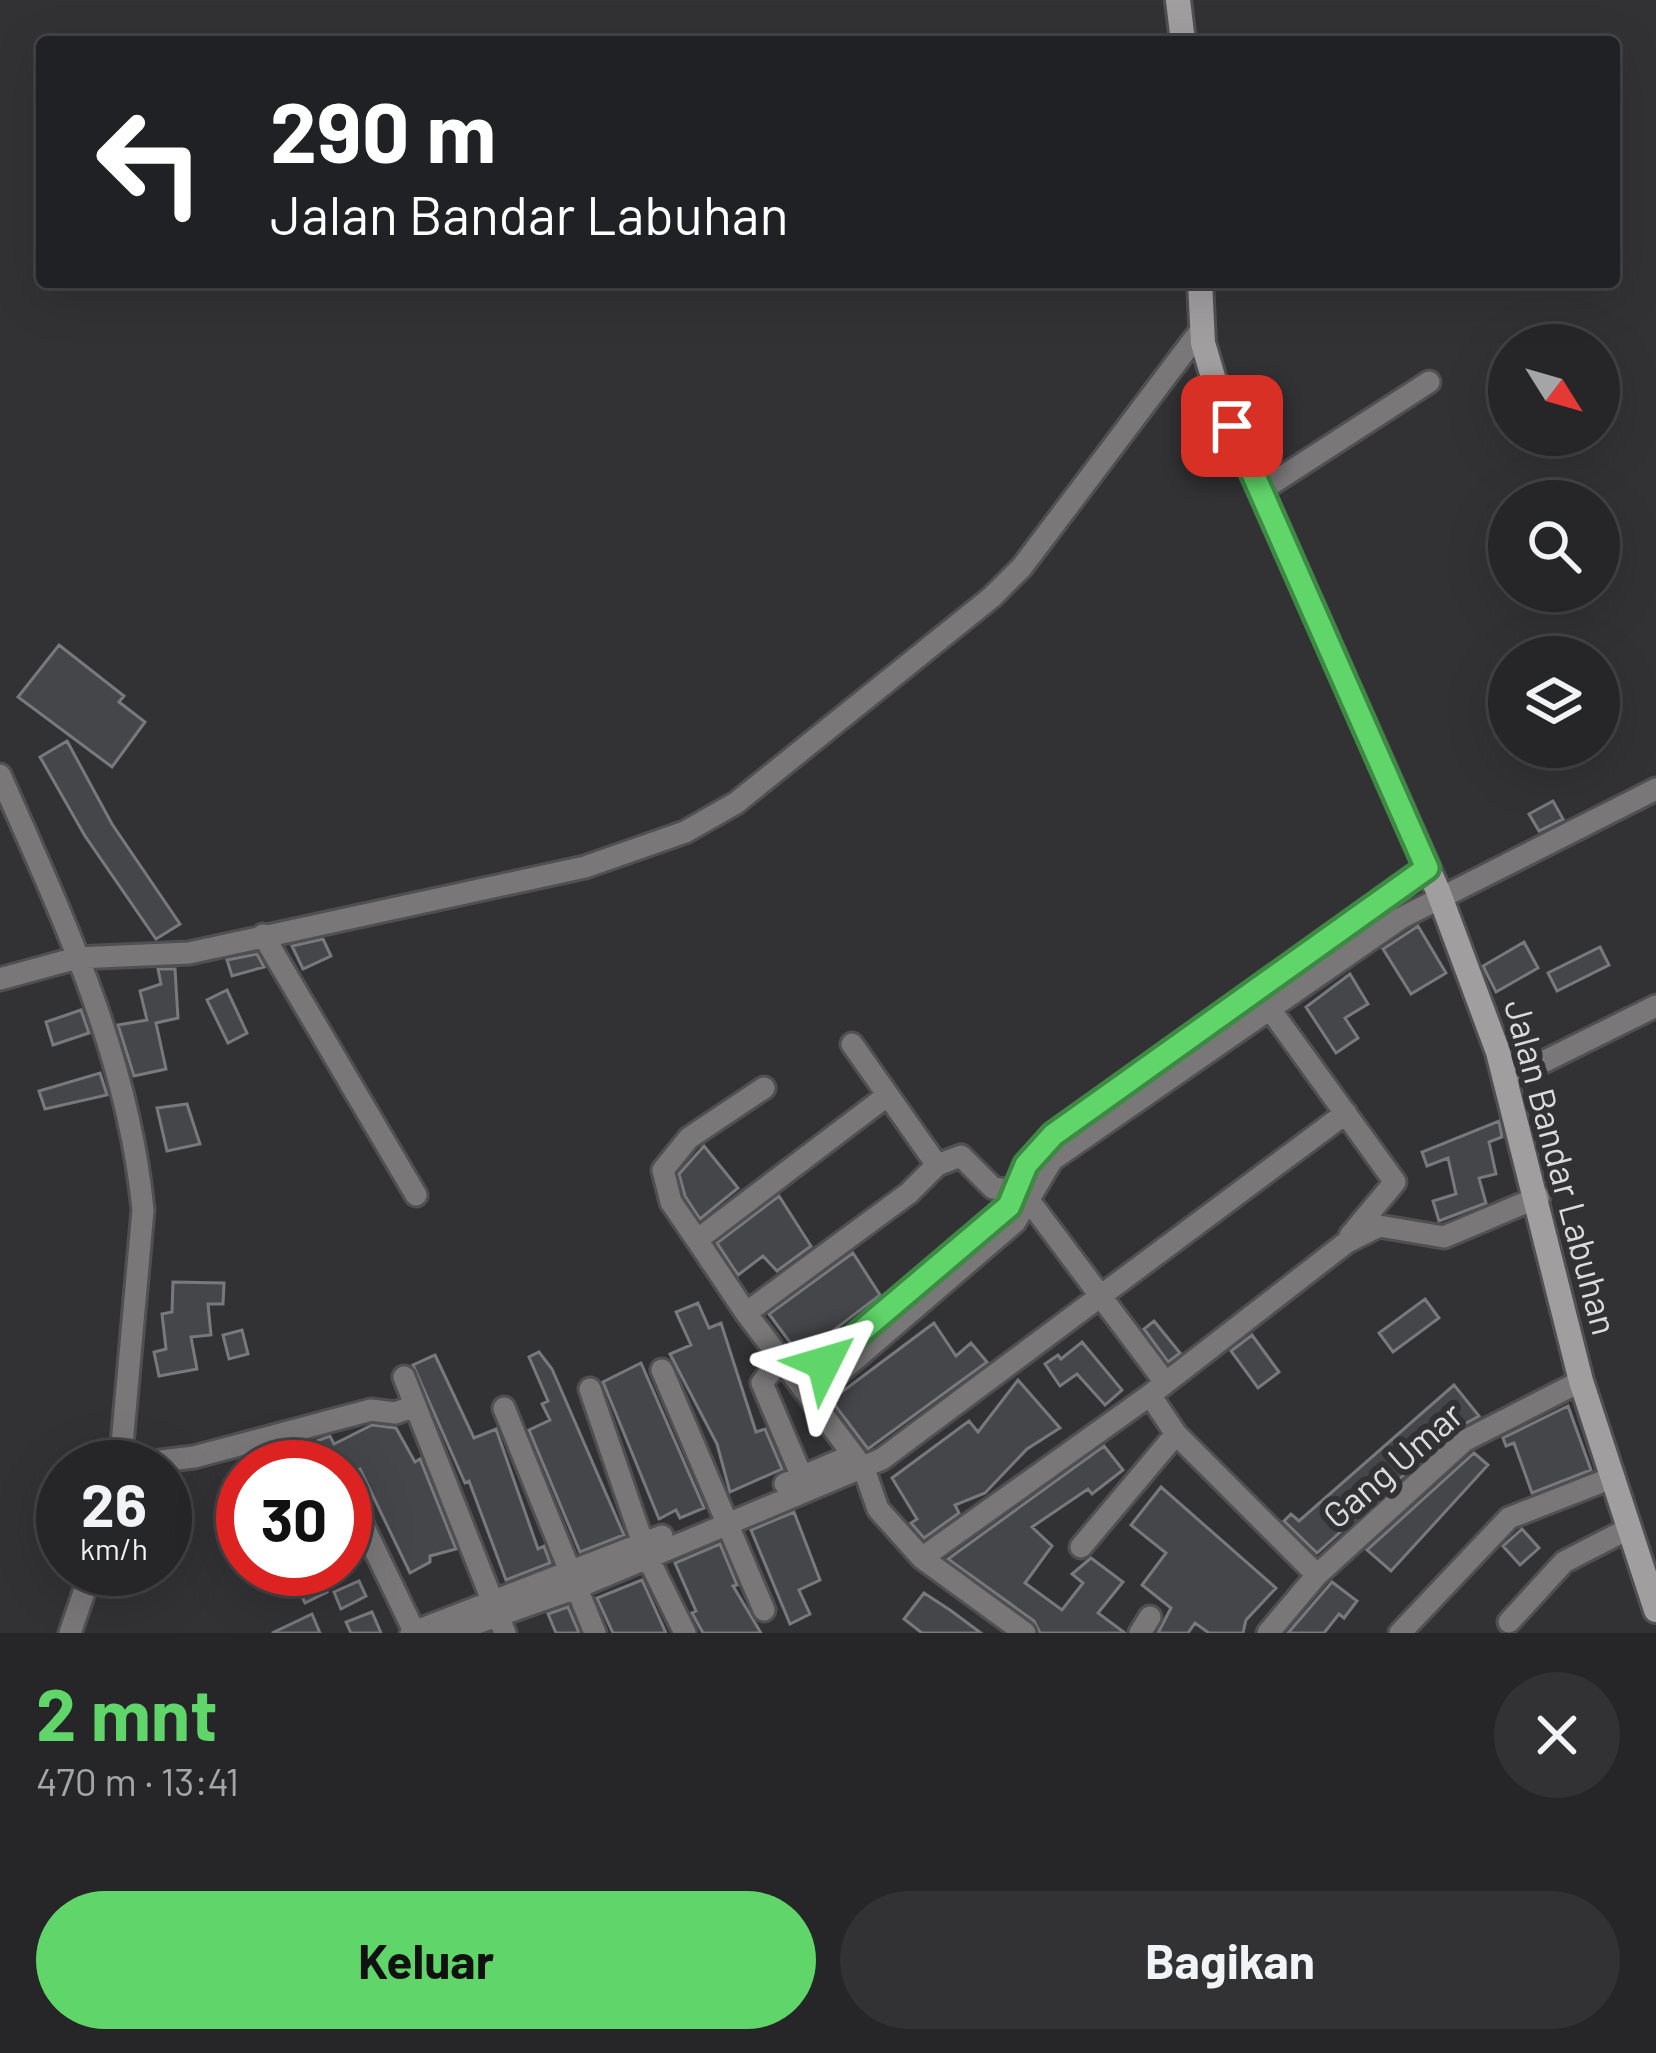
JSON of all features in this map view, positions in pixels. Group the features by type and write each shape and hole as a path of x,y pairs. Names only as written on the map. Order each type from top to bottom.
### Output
{"main road":[{"path":"1178,0 1183,36"},
{"name":"Jalan Bandar Labuhan","path":"1200,288 1201,330 1218,394 1440,898 1508,1080 1581,1381 1609,1479 1656,1610"}],"street":[{"path":"0,979 77,958 189,953 585,867 685,832 736,803 856,710 1022,567 1201,330"},
{"path":"1262,490 1429,382"},
{"path":"0,775 100,1005 120,1070 143,1210 122,1440"},
{"path":"1351,939 1656,789"},
{"path":"805,1390 1009,1217 1023,1196 1026,1165 1053,1135 1351,939 1427,868"},
{"path":"263,935 416,1196"},
{"path":"1263,999 1395,1182 1347,1242"},
{"path":"1508,1080 1656,1006"},
{"path":"853,1044 938,1165"},
{"path":"764,1088 689,1138 663,1170 671,1202 746,1313 859,1462 878,1510 922,1558 1024,1633"},
{"path":"697,1240 888,1095"},
{"path":"449,1633 859,1462 1102,1299 1346,1113"},
{"path":"746,1313 909,1193 938,1165 961,1156 993,1188 1023,1196 1102,1299 1157,1389 1176,1434 1317,1575"},
{"path":"922,1558 1157,1389 1347,1242 1379,1226 1444,1238 1539,1197"},
{"path":"782,1357 762,1383 802,1477"},
{"path":"662,1370 764,1610"},
{"path":"404,1377 497,1616"},
{"name":"Gang Umar","path":"1268,1633 1317,1575 1464,1441 1581,1381"},
{"path":"590,1389 646,1551 685,1633"},
{"path":"192,1457 370,1410 395,1413 415,1406"},
{"path":"504,1408 595,1633"},
{"path":"1081,1547 1176,1434"},
{"path":"725,1516 802,1477 859,1462"},
{"path":"1400,1633 1510,1517 1609,1479"},
{"path":"1510,1622 1571,1556 1626,1530"},
{"path":"372,1545 413,1632 497,1616"},
{"path":"70,1633 83,1596"}],"building":[{"path":"59,645 124,696 119,702 145,722 112,767 18,697"},
{"path":"67,741 112,824 180,924 156,939 85,836 40,757"},
{"path":"1553,801 1563,819 1539,831 1529,814"},
{"path":"1418,926 1446,973 1411,994 1383,949"},
{"path":"323,939 331,956 303,969 292,946"},
{"path":"1524,942 1538,968 1496,992 1483,966"},
{"path":"1600,947 1609,965 1557,991 1548,973"},
{"path":"257,954 264,967 232,976 227,960"},
{"path":"158,969 175,969 178,1018 156,1023 166,1069 134,1076 118,1025 147,1020 140,991 161,984"},
{"path":"1350,974 1368,1004 1345,1018 1358,1038 1336,1053 1306,1007"},
{"path":"227,990 247,1033 228,1043 207,1000"},
{"path":"81,1010 89,1033 53,1045 46,1022"},
{"path":"100,1073 107,1095 45,1109 39,1091"},
{"path":"187,1104 200,1144 167,1151 157,1108"},
{"path":"1499,1121 1502,1137 1489,1142 1496,1174 1479,1178 1486,1203 1439,1221 1433,1201 1456,1194 1448,1158 1427,1166 1422,1152"},
{"path":"704,1146 738,1188 700,1219 685,1196 679,1174"},
{"path":"779,1196 811,1246 777,1271 763,1256 738,1275 717,1243"},
{"path":"853,1253 880,1295 800,1356 769,1314"},
{"path":"173,1282 224,1283 223,1304 208,1304 211,1335 191,1337 197,1369 159,1376 154,1352 166,1349 162,1314 172,1312"},
{"path":"1425,1299 1439,1318 1393,1352 1379,1333"},
{"path":"698,1303 709,1328 721,1323 756,1432 765,1429 782,1469 730,1492 717,1444 670,1354 691,1345 676,1312"},
{"path":"1154,1321 1180,1353 1168,1362 1144,1329"},
{"path":"934,1323 956,1356 971,1343 987,1362 868,1449 831,1400"},
{"path":"242,1330 248,1354 229,1359 223,1335"},
{"path":"1252,1335 1279,1372 1258,1388 1231,1351"},
{"path":"1082,1342 1122,1390 1105,1405 1077,1374 1060,1386 1045,1364 1058,1355 1061,1359"},
{"path":"539,1352 552,1369 624,1535 580,1552 529,1430 550,1420 542,1404 548,1401 529,1357"},
{"path":"435,1355 474,1438 496,1429 538,1549 544,1546 550,1563 506,1580 469,1481 465,1483 413,1365"},
{"path":"641,1363 704,1508 680,1518 676,1510 659,1519 603,1382"},
{"path":"1018,1380 1060,1428 1027,1449 985,1493 955,1505 959,1513 924,1538 911,1523 917,1519 892,1478 969,1421 978,1432"},
{"path":"1454,1385 1479,1416 1454,1430 1317,1553 1284,1521 1291,1514 1299,1521"},
{"path":"1568,1406 1591,1470 1532,1493 1514,1443 1506,1446 1503,1438"},
{"path":"372,1425 396,1428 415,1462 420,1459 456,1549 430,1556 430,1562 410,1573 372,1494 372,1440 342,1440"},
{"path":"1104,1446 1123,1470 1092,1494 1088,1489 1032,1527 1052,1546 1025,1583 1062,1610 1083,1583 1072,1574 1091,1558 1123,1582 1098,1613 1125,1633 1040,1633 1034,1621 948,1559"},
{"path":"1474,1453 1488,1465 1391,1571 1367,1550"},
{"path":"1161,1487 1276,1588 1246,1620 1243,1633 1209,1633 1195,1623 1188,1633 1158,1633 1171,1608 1142,1585 1166,1553 1131,1525"},
{"path":"794,1512 820,1580 799,1590 810,1614 790,1624 751,1530"},
{"path":"1522,1529 1539,1548 1520,1565 1503,1546"},
{"path":"720,1544 737,1585 733,1586 761,1633 703,1633 692,1613 696,1611 675,1563"},
{"path":"642,1580 666,1633 613,1633 597,1598"},
{"path":"1332,1582 1357,1601 1344,1618 1339,1614 1324,1633 1288,1633"},
{"path":"924,1593 981,1633 922,1633 904,1619"},
{"path":"336,1596 366,1596 341,1609"},
{"path":"568,1607 579,1633 556,1633 548,1614"},
{"path":"372,1612 381,1633 351,1633 346,1622"},
{"path":"312,1614 320,1633 272,1633"}],"route":[{"path":"824,1363 1009,1206 1026,1165 1053,1135 1427,868 1232,426"}]}
